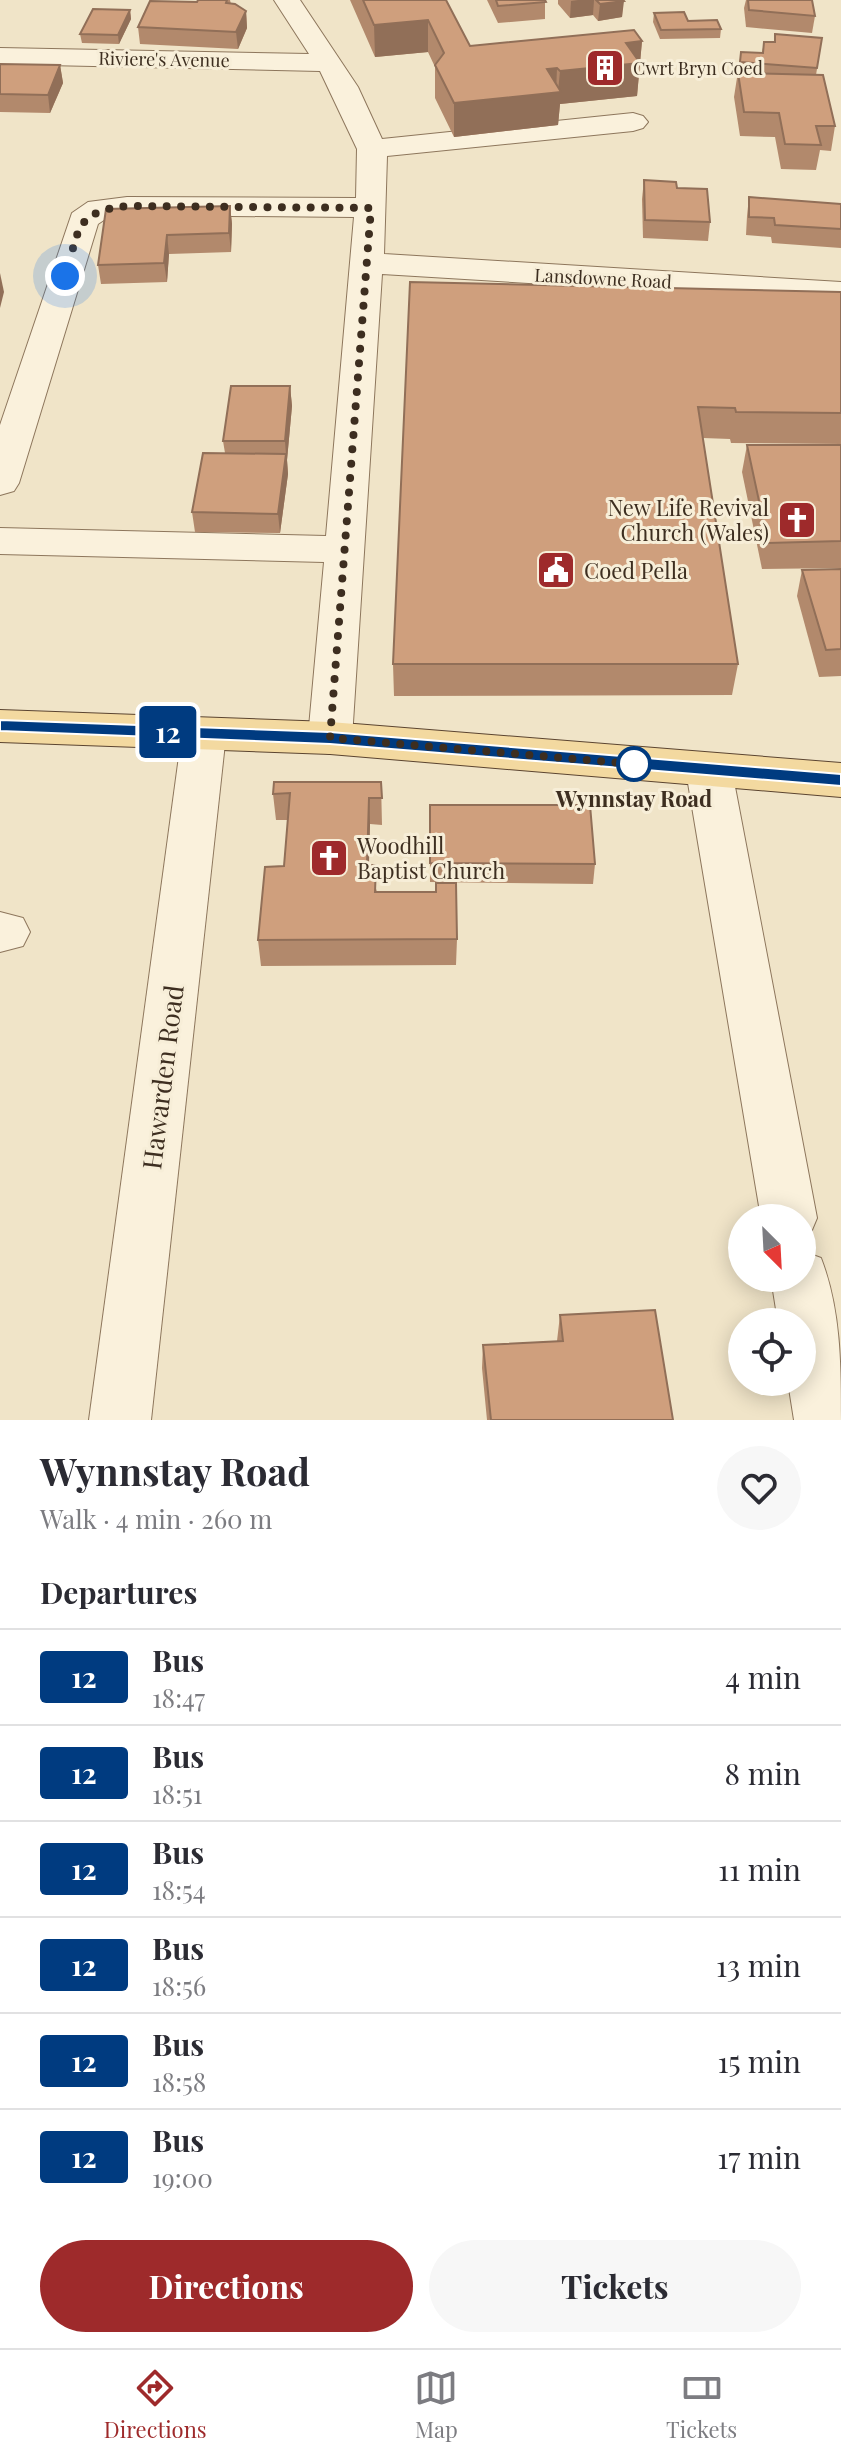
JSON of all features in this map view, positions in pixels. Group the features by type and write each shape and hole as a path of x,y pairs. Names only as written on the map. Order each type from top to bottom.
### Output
{"main road":[{"path":"0,726 330,738 841,780"}],"street":[{"path":"287,0 344,87 372,149 369,175 371,208 330,738"},
{"name":"Riviere's Avenue","path":"0,56 329,63"},
{"path":"372,149 633,122"},
{"path":"0,483 83,220 99,209 127,206 371,208"},
{"name":"Lansdowne Road","path":"365,263 841,292"},
{"path":"0,541 344,549"},
{"name":"Hawarden Road","path":"120,1420 204,734"},
{"path":"709,771 786,1204"},
{"path":"802,1292 825,1420"}],"building":[{"path":"227,0 226,3 235,4 246,11 236,32 138,27 150,1"},
{"path":"363,0 446,0 470,46 634,30 642,41 626,43 640,63 560,71 557,68 547,69 561,92 454,103 435,65 444,53 428,20 374,25"},
{"path":"496,0 545,0 546,2 498,6"},
{"path":"596,0 623,0 624,1 600,4"},
{"path":"748,0 812,0 815,16 749,10"},
{"path":"93,9 130,10 118,35 80,34"},
{"path":"684,12 688,21 717,20 721,29 661,30 654,13"},
{"path":"775,34 822,38 817,68 740,62 741,52 763,53 764,42 775,42"},
{"path":"0,64 60,65 48,95 0,94"},
{"path":"738,73 823,75 835,126 816,126 821,145 785,144 779,113 744,112"},
{"path":"644,180 676,182 677,188 707,189 710,222 645,220"},
{"path":"749,197 841,204 841,229 775,225 774,218 749,217"},
{"path":"230,206 229,233 167,235 164,263 98,265 106,209"},
{"name":"Coed Pella","path":"410,282 841,292 841,413 736,412 735,408 698,407 738,664 393,664"},
{"path":"231,386 290,386 285,441 223,441"},
{"name":"New Life Revival Church (Wales)","path":"747,445 841,445 841,541 768,543"},
{"path":"203,453 286,454 278,514 192,512"},
{"path":"841,569 841,649 826,650 802,570"},
{"name":"Woodhill Baptist Church","path":"274,782 381,782 382,798 369,798 367,865 376,865 375,892 436,892 436,883 456,883 457,939 258,940 265,867 284,866 290,793 273,794"},
{"path":"430,805 590,805 595,864 430,863"},
{"path":"655,1310 673,1420 491,1420 483,1345 563,1341 560,1315"}],"bus line":[{"name":"12","path":"0,726 330,738 841,780"}],"place":[{"name":"Cwrt Bryn Coed","path":"605,68"},
{"name":"New Life Revival Church (Wales)","path":"797,520"},
{"name":"Coed Pella","path":"556,570"},
{"name":"Wynnstay Road","path":"634,764"},
{"name":"Woodhill Baptist Church","path":"329,858"}],"route":[{"path":"65,276 83,220 99,209 127,206 371,208 330,738 646,765 634,764"}]}
